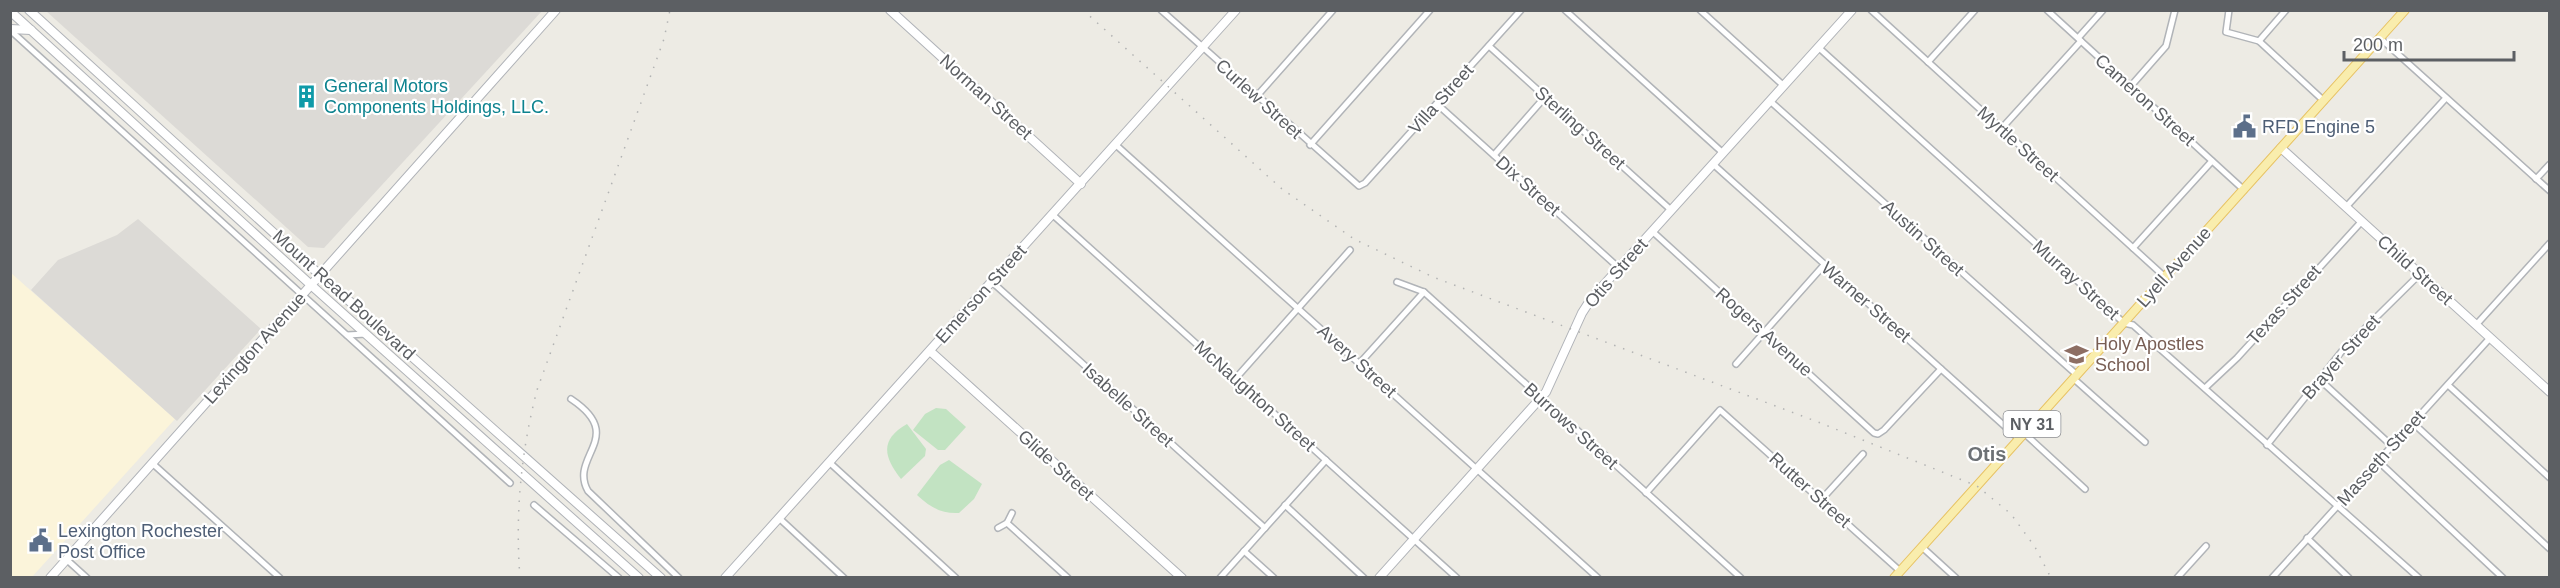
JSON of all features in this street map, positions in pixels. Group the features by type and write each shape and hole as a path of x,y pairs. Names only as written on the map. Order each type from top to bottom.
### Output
{"main road":[{"name":"Mount Read Boulevard","path":"29,10 320,275 661,578"},
{"name":"Lexington Avenue","path":"50,578 556,10"},
{"name":"Norman Street","path":"890,10 1081,184"},
{"name":"Emerson Street","path":"728,577 1236,10"},
{"name":"Lyell Avenue","path":"1897,574 2405,10"},
{"name":"Mount Read Boulevard","path":"10,11 311,285 639,578"},
{"name":"Otis Street","path":"1379,578 1549,388 1586,306 1848,12"},
{"path":"10,29 31,30"},
{"name":"Child Street","path":"2281,148 2550,392"},
{"name":"Glide Street","path":"930,351 1182,578"}],"street":[{"name":"Curlew Street","path":"1161,10 1310,145 1359,186"},
{"path":"1256,96 1333,10"},
{"path":"1310,145 1430,10"},
{"name":"Villa Street","path":"1359,186 1365,183 1521,10"},
{"path":"1565,10 1723,153"},
{"path":"1701,10 1784,86"},
{"name":"Myrtle Street","path":"1871,10 2165,277"},
{"path":"1928,62 1975,10"},
{"name":"Cameron Street","path":"2047,10 2244,190"},
{"path":"2001,129 2103,10"},
{"path":"2130,87 2166,45 2175,10"},
{"path":"2229,10 2226,32 2259,41 2324,101"},
{"path":"2259,41 2286,10"},
{"name":"Mount Read Boulevard","path":"10,29 510,483"},
{"path":"2380,39 2550,191"},
{"name":"Sterling Street","path":"1489,46 1671,210"},
{"name":"Murray Street","path":"1818,47 2124,323 2133,325 2419,578"},
{"path":"1494,155 1545,97"},
{"path":"2346,207 2446,98"},
{"name":"Austin Street","path":"1770,101 2145,442"},
{"name":"Dix Street","path":"1437,104 1619,268"},
{"name":"Avery Street","path":"1116,145 1598,578"},
{"path":"2133,248 2212,161"},
{"name":"Warner Street","path":"1713,164 1941,369 2085,489"},
{"path":"2536,179 2550,165"},
{"name":"McNaughton Street","path":"1053,214 1457,578"},
{"name":"Texas Street","path":"2205,388 2237,358 2362,221"},
{"name":"Rogers Avenue","path":"1652,231 1876,433 1884,430 1941,369"},
{"path":"2476,325 2550,243"},
{"path":"1236,378 1350,250"},
{"path":"1736,364 1824,265"},
{"name":"Brayer Street","path":"2267,445 2342,351 2420,274"},
{"name":"Isabelle Street","path":"992,282 1265,528"},
{"name":"Burrows Street","path":"1397,282 1424,292 1741,578"},
{"path":"1359,364 1424,292"},
{"name":"Mount Read Boulevard","path":"347,335 366,334"},
{"name":"Masseth Street","path":"2272,578 2490,338"},
{"path":"2319,379 2392,446"},
{"path":"2448,385 2550,478"},
{"path":"570,399 592,415 597,428 584,479 588,491 679,578"},
{"name":"Rutter Street","path":"1646,492 1720,410 1821,500 1897,574"},
{"path":"2413,423 2550,549"},
{"path":"1821,500 1863,454"},
{"path":"1220,578 1326,460"},
{"path":"2378,461 2503,578"},
{"path":"830,462 956,578"},
{"path":"152,463 280,578"},
{"path":"534,505 619,578"},
{"path":"1285,505 1364,578"},
{"path":"998,528 1007,523 1012,513"},
{"path":"779,518 844,578"},
{"path":"1007,523 1068,578"},
{"path":"2307,538 2349,578"},
{"path":"2177,578 2206,546"},
{"path":"1922,547 1956,578"},
{"path":"1244,551 1274,578"},
{"path":"66,559 87,578"}],"shaded area":[{"name":"General Motors Components Holdings, LLC.","path":"46,11 542,11 324,248 308,247"},
{"path":"138,219 261,329 177,421 31,290 58,260 117,235"},
{"path":"10,272 175,419 32,577 11,577"}],"green space":[{"path":"936,408 946,409 966,427 945,450 938,450 913,430 925,414"},
{"path":"907,424 926,449 925,456 901,479 891,463 887,449 892,436"},
{"path":"949,460 982,484 974,499 959,513 936,509 917,495 940,465"}],"railway":[{"path":"520,578 518,530 523,460 537,390 664,39 670,10"},
{"path":"1083,10 1282,189 1354,239 1433,277 1818,422 1977,486 2011,514 2035,547 2051,578"}],"place":[{"name":"General Motors Components Holdings, LLC.","path":"306,96"},
{"name":"RFD Engine 5","path":"2244,127"},
{"name":"Holy Apostles School","path":"2077,354"},
{"name":"Lexington Rochester Post Office","path":"40,541"}],"district":[{"name":"Otis","path":"1987,454"}]}
